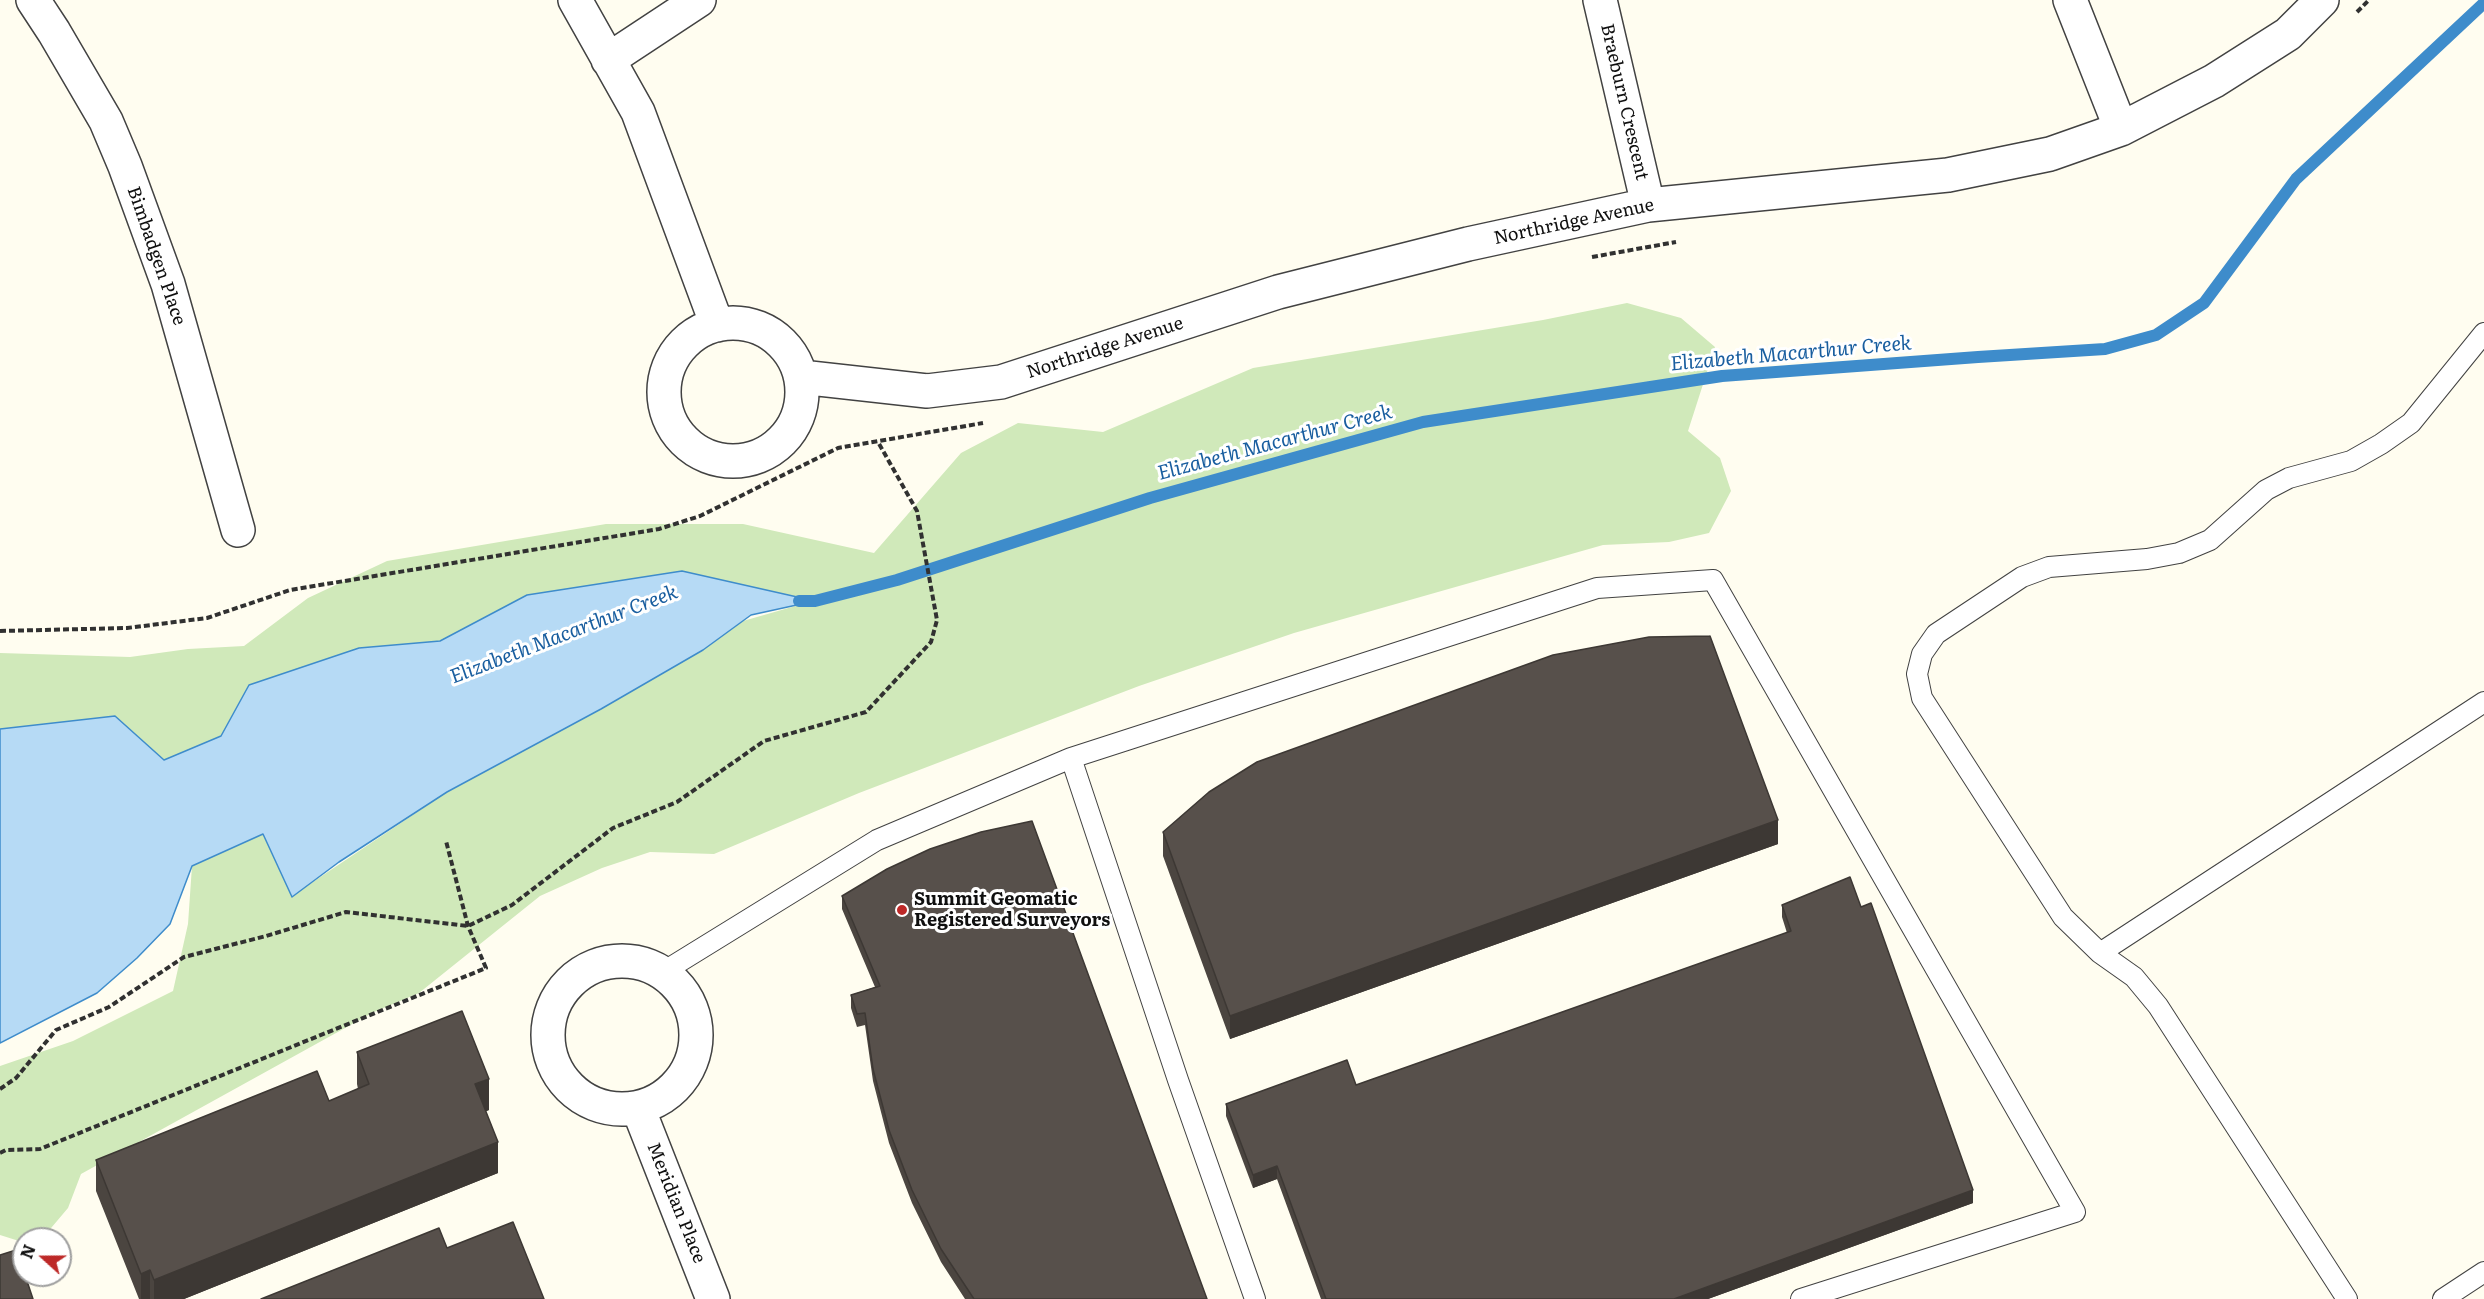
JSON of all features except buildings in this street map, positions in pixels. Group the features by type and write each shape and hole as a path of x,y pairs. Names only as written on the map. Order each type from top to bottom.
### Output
{"street":[{"name":"Bimbadgen Place","path":"33,0 106,121 125,166 168,284 238,530"},
{"path":"575,0 638,112 717,325"},
{"path":"608,60 699,0"},
{"name":"Braeburn Crescent","path":"1600,0 1648,205"},
{"path":"2070,0 2121,129"},
{"name":"Northridge Avenue","path":"801,377 927,392 1001,382 1278,292 1468,244 1648,205 1948,175 2050,154 2121,129 2214,81 2288,34 2322,0"},
{"path":"736,323 753,326 770,333 784,345 801,377 801,409 795,424 774,448 759,457 744,461 727,461 697,452 684,441 671,421 665,398 670,366 678,351 702,331 717,325 736,323"},
{"path":"620,960 642,963 663,972 681,989 693,1011 697,1036 692,1060 680,1082 661,1099 638,1108 615,1109 594,1104 574,1093 559,1076 550,1056 548,1033 551,1011 562,991 578,975 598,964 620,960"},
{"name":"Meridian Place","path":"638,1108 713,1299"}],"lane":[{"path":"2347,1299 2158,1006 2134,978 2100,953 2063,917 1922,698 1917,674 1922,654 1936,634 2022,578 2049,567 2147,559 2179,553 2210,540 2265,490 2289,478 2351,461 2381,444 2411,423 2484,333"},
{"path":"663,972 877,840 1071,758 1597,588 1713,580 2074,1212 1802,1299"},
{"path":"2100,953 2484,702"},
{"path":"1071,758 1178,1080 1255,1299"},
{"path":"2443,1299 2484,1272"}],"path":[{"path":"2354,15 2369,0"},
{"path":"1587,258 1679,241"},
{"path":"0,631 127,628 207,618 290,590 659,530 700,516 838,448 976,426 987,422"},
{"path":"0,1089 16,1078 56,1030 109,1006 184,957 346,912 468,926 512,905 613,828 677,802 764,741 866,712 931,642 937,620 917,511 878,442"},
{"path":"0,1153 6,1150 40,1149 486,968 468,926 447,841"}],"green space":[{"path":"1627,303 1681,318 1715,347 1688,431 1720,458 1731,491 1709,533 1669,542 1603,545 1294,633 1139,686 859,793 714,854 650,852 602,868 540,896 419,993 374,1012 81,1174 68,1208 52,1227 12,1227 12,1239 0,1235 0,1066 73,1041 173,991 188,924 192,866 263,833 292,896 447,792 601,709 703,650 743,621 813,601 527,595 440,641 359,648 249,685 221,736 164,760 115,716 0,729 0,653 130,657 188,649 244,646 308,598 387,561 606,524 743,524 874,553 961,453 1018,423 1103,432 1253,368 1543,320"}],"water":[{"path":"682,571 815,601 751,615 703,650 601,709 447,792 339,862 292,897 263,834 192,866 170,924 137,958 97,993 0,1043 0,729 115,716 164,760 221,736 249,685 359,648 440,641 527,595"}],"waterway":[{"name":"Elizabeth Macarthur Creek","path":"799,601 815,601 897,580 1150,498 1423,422 1722,376 2105,349 2156,335 2204,303 2296,179 2484,3"}],"place":[{"name":"Summit Geomatic Registered Surveyors","path":"902,910"}]}
